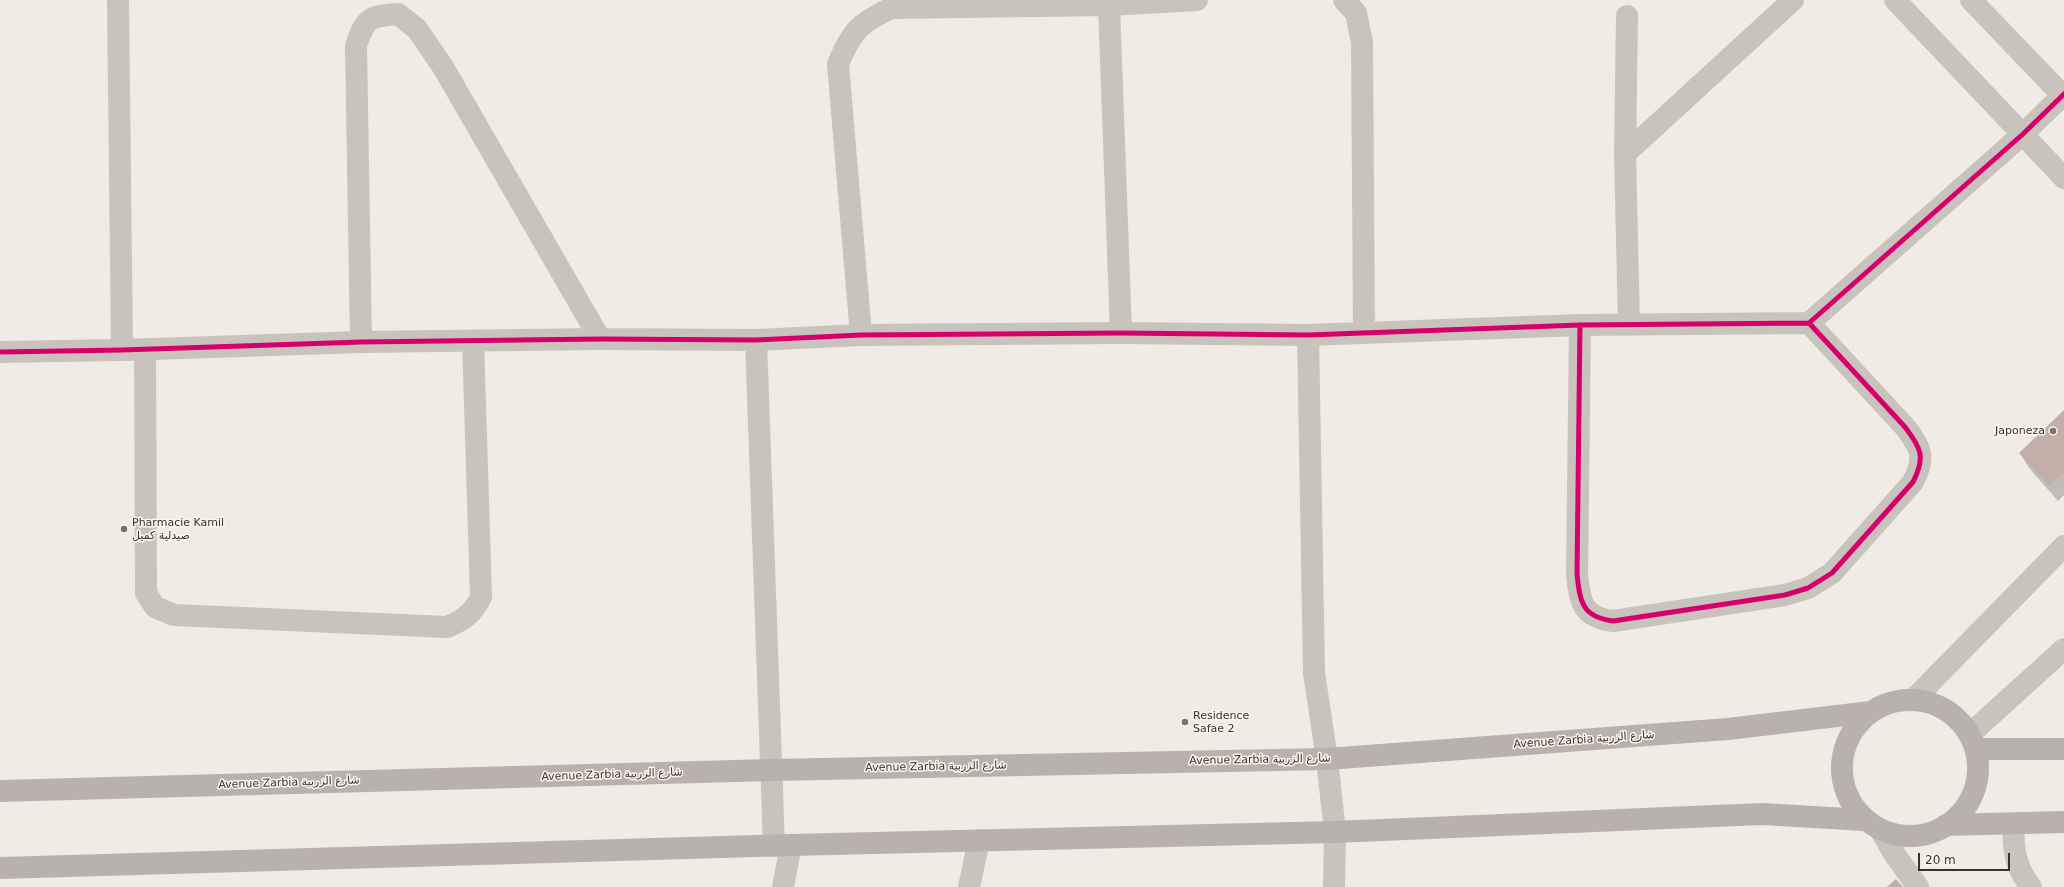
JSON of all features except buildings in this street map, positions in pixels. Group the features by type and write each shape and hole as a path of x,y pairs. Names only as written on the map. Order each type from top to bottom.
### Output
{"main road":[{"path":"1914,700 1936,705 1955,716 1973,742 1978,771 1974,792 1963,811 1946,826 1931,833 1913,836 1896,835 1873,824 1852,804 1844,785 1842,765 1846,744 1856,726 1871,712 1891,702 1914,700"},
{"name":"Avenue Zarbia شارع الزربية","path":"0,791 772,770 1327,758 1728,729 1871,712"},
{"path":"1973,742 2064,749"},
{"path":"0,868 783,845 1335,832 1762,814 1873,824"},
{"path":"1946,826 2064,822"}],"street":[{"path":"118,0 122,350"},
{"path":"861,335 838,64 848,40 866,20 891,8 1109,5 1197,0"},
{"path":"1344,0 1356,13 1362,42 1364,332"},
{"path":"1625,154 1793,0"},
{"path":"1895,0 2024,134 2064,178"},
{"path":"0,352 122,350 361,342 600,339 756,340 861,335 1121,333 1308,335 1580,325 1809,323 2024,134 2063,96 1971,0"},
{"path":"1109,5 1121,333"},
{"path":"361,342 356,46 362,27 377,16 398,14 417,29 444,67 600,339"},
{"path":"1627,16 1625,154 1629,325"},
{"path":"1580,325 1577,580 1582,603 1589,614 1601,619 1613,621 1785,595 1808,588 1832,573 1913,482 1921,468 1917,442 1809,323"},
{"path":"1308,335 1314,673 1327,758 1335,832 1334,887"},
{"path":"756,340 772,770 783,845 783,887"},
{"path":"146,349 146,593 155,607 174,614 447,627 461,621 475,609 481,597 473,341"},
{"path":"1914,700 2064,546"},
{"path":"1973,742 2064,649"},
{"path":"1873,824 1918,887"},
{"path":"2014,824 2012,840 2015,856 2020,871 2031,887"},
{"path":"969,887 979,840"}],"cycle path":[{"path":"0,352 122,350 361,342 600,339 756,340 861,335 1121,333 1308,335 1580,325 1809,323 2023,134 2064,94"},
{"path":"1580,325 1577,574 1584,606 1595,616 1613,621 1785,595 1808,588 1832,573 1913,482 1917,473 1920,459 1920,453 1915,441 1905,427 1809,323"}],"place":[{"name":"Japoneza","path":"2053,431"},
{"name":"Pharmacie Kamil صيدلية كميل","path":"124,529"},
{"name":"Residence Safae 2","path":"1185,722"}]}
